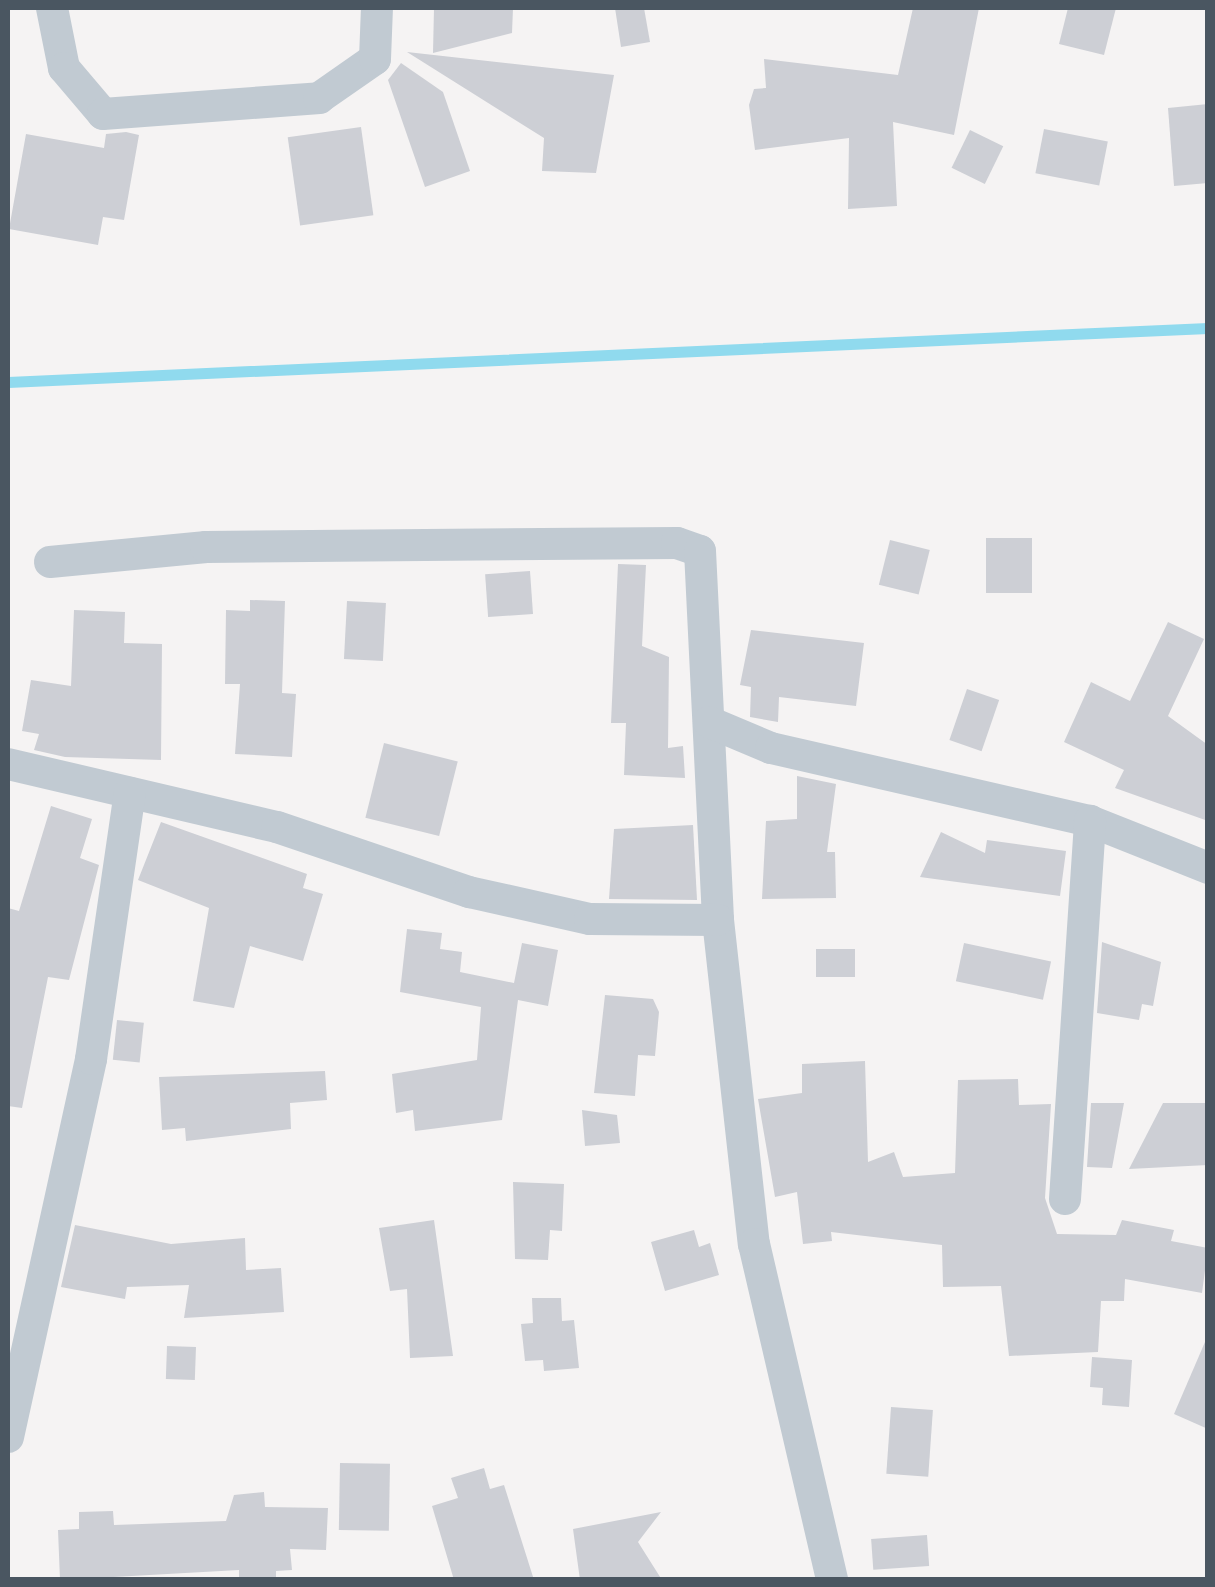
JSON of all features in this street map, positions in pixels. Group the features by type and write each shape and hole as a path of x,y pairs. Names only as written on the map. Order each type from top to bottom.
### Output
{"street":[{"path":"52,8 64,68 102,114 319,98 375,59 377,8"},
{"path":"50,562 206,547 678,544 700,551 718,920 754,1244 832,1580"},
{"path":"709,722 772,748 1090,821 1208,868"},
{"path":"8,764 130,793 590,919 718,920"},
{"path":"8,1438 91,1059 130,793"},
{"path":"1065,1198 1090,821"}],"building":[{"path":"434,8 513,8 512,33 433,53"},
{"path":"615,8 644,8 650,42 621,47"},
{"path":"913,8 979,8 954,135 893,122 897,206 848,209 849,138 755,150 749,105 754,89 766,88 764,59 898,75"},
{"path":"1068,8 1116,8 1104,55 1059,44"},
{"path":"407,52 614,75 596,173 542,171 544,138"},
{"path":"401,63 443,92 470,171 425,187 388,80"},
{"path":"1208,104 1208,183 1174,186 1168,108"},
{"path":"361,127 373,215 300,225 288,137"},
{"path":"1044,129 1108,141 1099,186 1035,173"},
{"path":"970,130 1003,146 985,184 952,168"},
{"path":"26,134 104,148 106,134 139,135 124,220 103,217 98,245 9,229"},
{"path":"986,538 1032,538 1032,593 986,593"},
{"path":"890,540 930,550 919,595 879,585"},
{"path":"618,564 646,565 642,646 669,657 668,748 683,746 685,778 624,775 626,723 611,723"},
{"path":"530,571 533,614 488,617 485,574"},
{"path":"250,600 285,601 282,693 296,694 292,757 235,754 240,684 225,684 226,610 250,611"},
{"path":"347,601 386,603 383,661 344,659"},
{"path":"74,610 125,612 124,643 162,644 161,760 65,757 34,750 39,734 22,731 31,680 71,686"},
{"path":"1168,622 1204,639 1168,716 1208,745 1208,821 1115,788 1124,770 1064,742 1091,682 1130,701"},
{"path":"751,630 864,643 856,706 779,697 778,722 750,717 751,687 740,685"},
{"path":"967,689 999,700 982,751 949,740"},
{"path":"384,743 458,761 439,836 365,818"},
{"path":"797,776 836,784 827,852 835,852 836,898 762,899 766,821 797,819"},
{"path":"51,806 92,819 80,858 99,865 69,980 48,977 22,1108 8,1106 8,908 19,911"},
{"path":"161,822 307,874 303,888 323,894 303,961 250,946 234,1008 193,1001 209,908 138,880"},
{"path":"693,825 697,900 609,899 614,829"},
{"path":"941,832 985,853 987,840 1066,851 1060,896 920,877"},
{"path":"407,929 442,933 440,949 462,952 460,972 514,983 522,943 558,950 548,1006 518,1000 502,1120 415,1131 413,1110 396,1113 392,1074 477,1060 481,1007 400,992"},
{"path":"1102,942 1161,962 1153,1006 1142,1004 1139,1020 1097,1013"},
{"path":"964,943 1051,962 1043,1000 956,981"},
{"path":"816,949 855,949 855,977 816,977"},
{"path":"605,995 653,999 659,1012 655,1056 638,1055 635,1096 594,1093"},
{"path":"117,1020 144,1023 140,1063 113,1060"},
{"path":"865,1061 868,1162 894,1152 903,1177 955,1173 958,1080 1018,1079 1019,1105 1051,1104 1045,1198 1057,1234 1116,1235 1122,1220 1174,1230 1171,1241 1208,1248 1202,1293 1125,1279 1124,1301 1101,1301 1098,1352 1009,1356 1001,1286 943,1287 942,1245 831,1232 832,1241 803,1244 797,1192 775,1197 758,1099 802,1093 802,1064"},
{"path":"325,1071 327,1100 290,1103 291,1129 186,1141 185,1128 162,1130 159,1077"},
{"path":"1091,1103 1124,1103 1112,1168 1087,1167"},
{"path":"1163,1103 1208,1103 1208,1165 1129,1169"},
{"path":"582,1110 617,1115 620,1143 585,1146"},
{"path":"513,1182 564,1184 562,1231 550,1230 548,1260 515,1259"},
{"path":"434,1220 453,1356 410,1358 407,1289 390,1291 379,1228"},
{"path":"75,1225 171,1244 245,1238 246,1270 281,1268 284,1312 184,1318 189,1285 127,1287 125,1299 61,1287"},
{"path":"694,1230 699,1247 710,1243 719,1275 665,1291 651,1242"},
{"path":"532,1298 561,1298 562,1321 574,1320 579,1368 544,1371 543,1360 525,1361 521,1324 533,1323"},
{"path":"1208,1335 1208,1429 1174,1414"},
{"path":"167,1346 196,1347 195,1380 166,1379"},
{"path":"1092,1357 1132,1360 1129,1407 1102,1405 1103,1388 1090,1387"},
{"path":"891,1407 933,1410 928,1477 886,1474"},
{"path":"340,1463 390,1464 389,1531 339,1530"},
{"path":"484,1468 490,1489 504,1485 534,1580 454,1580 432,1506 458,1498 451,1478"},
{"path":"264,1492 265,1507 328,1508 326,1550 290,1549 292,1570 276,1571 276,1580 239,1580 239,1570 60,1580 58,1530 79,1529 79,1512 113,1511 114,1525 226,1521 234,1495"},
{"path":"661,1512 638,1542 662,1580 580,1580 573,1529"},
{"path":"927,1535 929,1566 873,1570 871,1539"}],"waterway":[{"path":"8,382 1208,328"}]}
